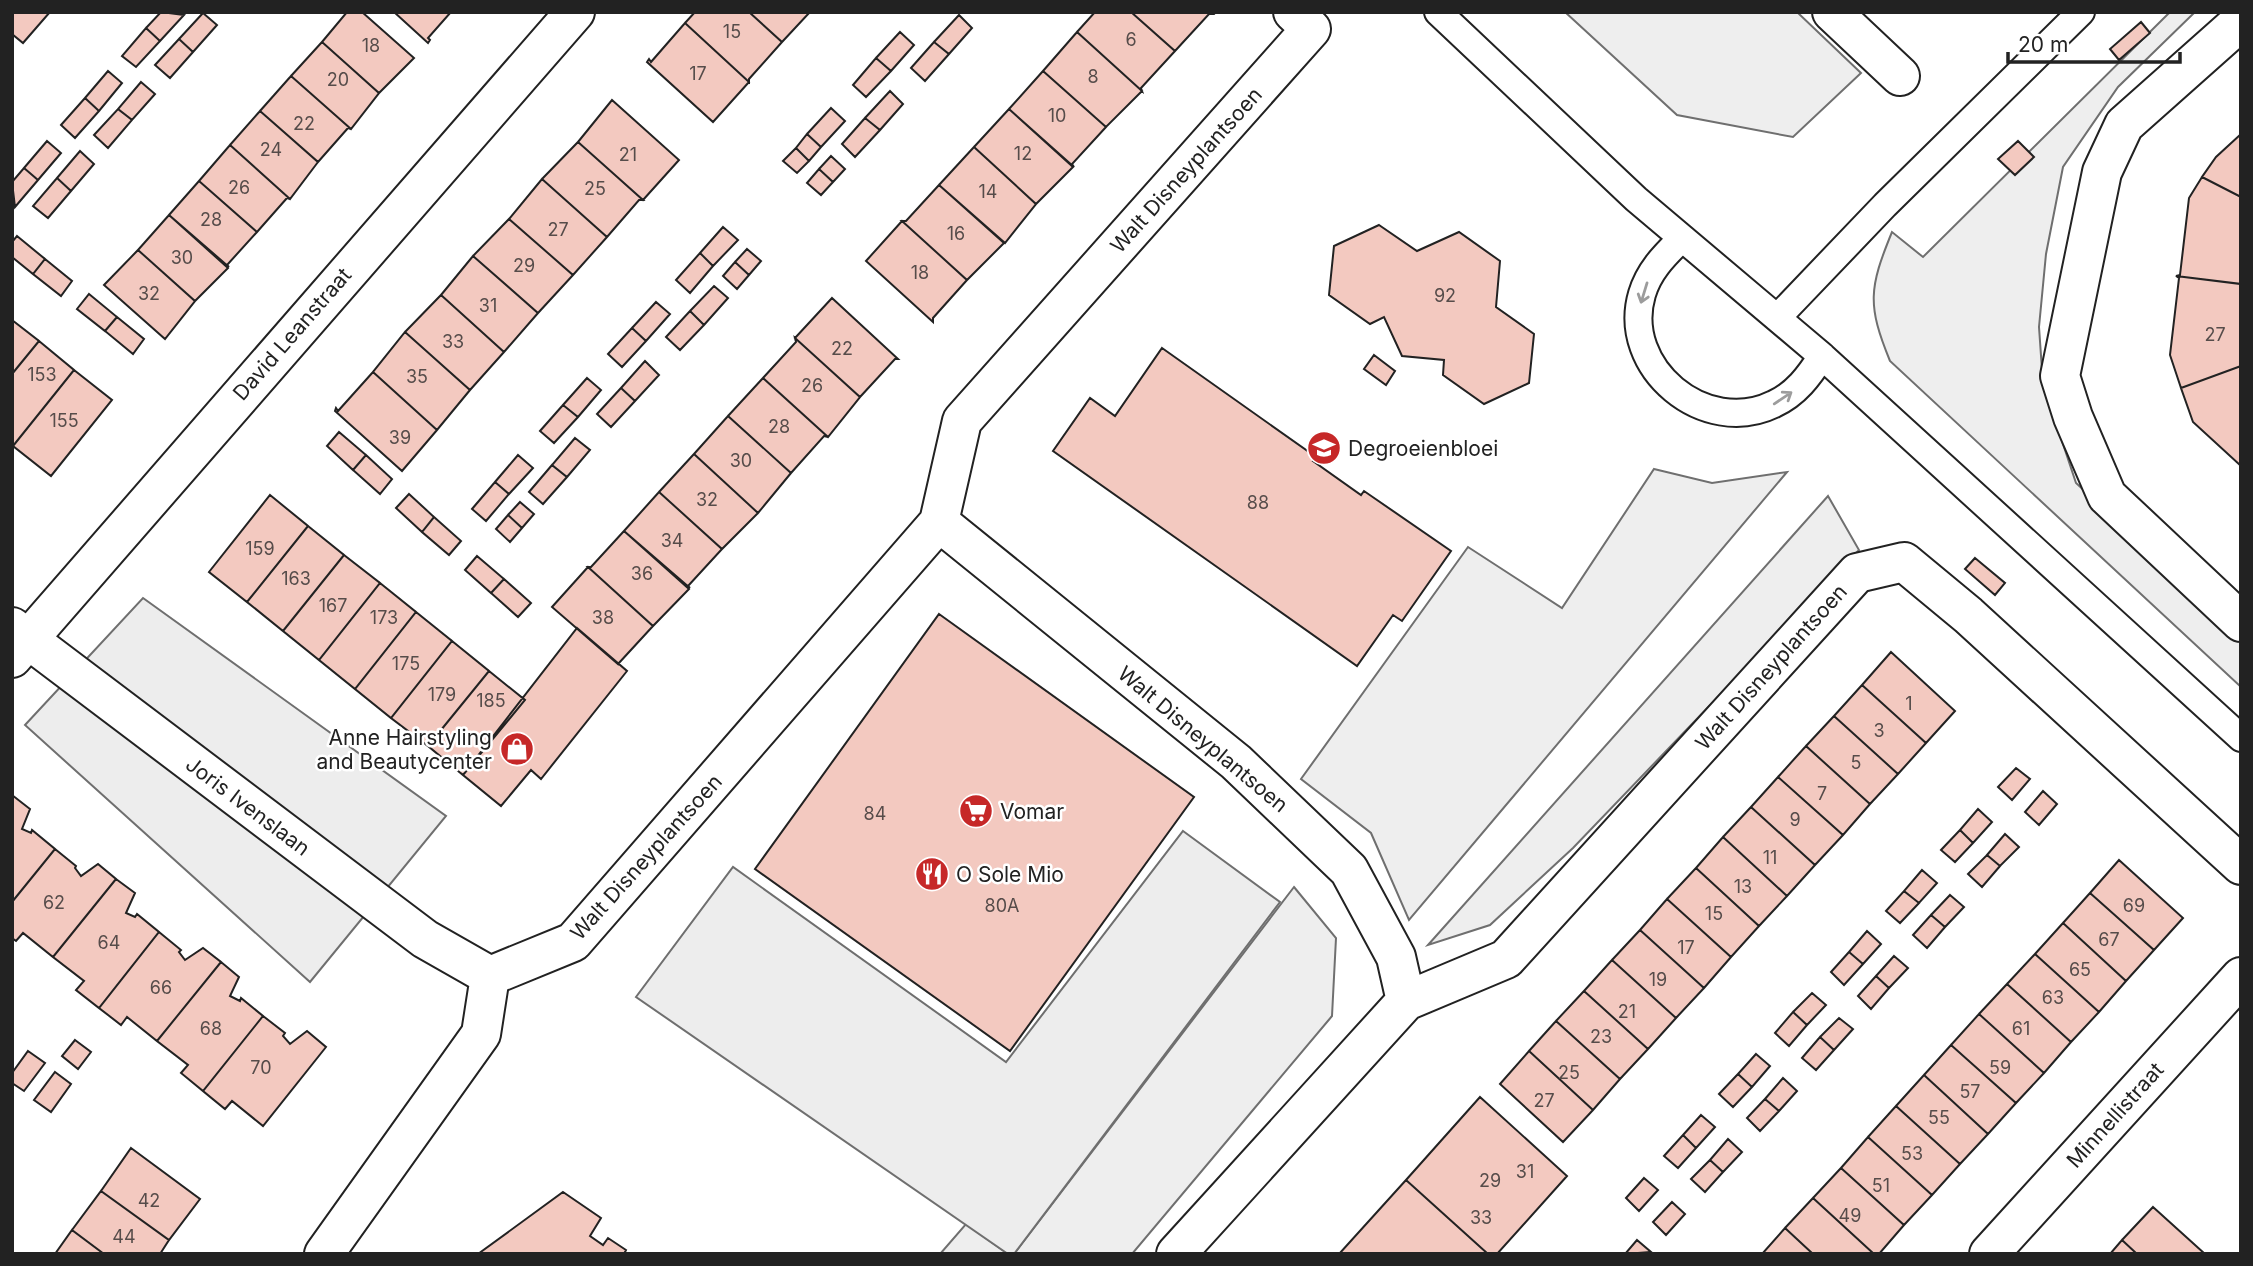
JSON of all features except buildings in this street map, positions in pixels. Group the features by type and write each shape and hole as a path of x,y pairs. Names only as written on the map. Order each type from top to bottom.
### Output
{"street":[{"name":"David Leanstraat","path":"17,641 575,12"},
{"path":"1832,12 1900,76"},
{"name":"Walt Disneyplantsoen","path":"491,976 573,942 939,522 962,421 1302,21"},
{"path":"2241,21 2124,125 2102,172 2060,376 2073,417 2107,496 2241,622"},
{"name":"Walt Disneyplantsoen","path":"939,522 1236,762 1349,870 1396,957 1406,1001"},
{"name":"Walt Disneyplantsoen","path":"1176,1254 1406,1001 1506,960 1857,573 1904,562 1968,615 2241,865"},
{"name":"Joris Ivenslaan","path":"17,641 425,939 491,976"},
{"path":"324,1254 481,1034 491,976"},
{"name":"Minnellistraat","path":"1989,1254 2241,977"}],"lane":[{"path":"1438,12 1636,199 1822,356 2241,738"},
{"path":"1777,318 1885,205 2081,12"},
{"path":"1682,238 1657,263 1641,295 1639,330 1650,364 1673,391 1704,408 1738,414 1773,405 1802,385 1822,356"}],"shaded area":[{"path":"1565,12 1797,12 1861,73 1793,137 1677,115"},
{"path":"2170,12 2195,12 2118,87 2063,167 2046,254 2039,327 2043,384 2076,483 2241,636 2241,687 1890,361 1874,310 1875,283 1892,232 1923,257"},
{"path":"1654,469 1712,483 1787,472 1409,920 1371,833 1301,779 1468,547 1562,608"},
{"path":"1828,496 1859,550 1573,848 1490,925 1428,945"},
{"path":"143,598 446,816 310,982 25,725"},
{"path":"1183,831 1280,902 1014,1254 1008,1254 636,997 733,867 1006,1062"},
{"path":"1294,887 1336,938 1332,1016 1132,1254 1014,1254"},
{"path":"966,1224 1008,1254 940,1254"}],"place":[{"name":"Degroeienbloei","path":"1324,448"},
{"name":"Anne Hairstyling and Beautycenter","path":"517,749"},
{"name":"Vomar","path":"976,811"},
{"name":"O Sole Mio","path":"932,874"}]}
